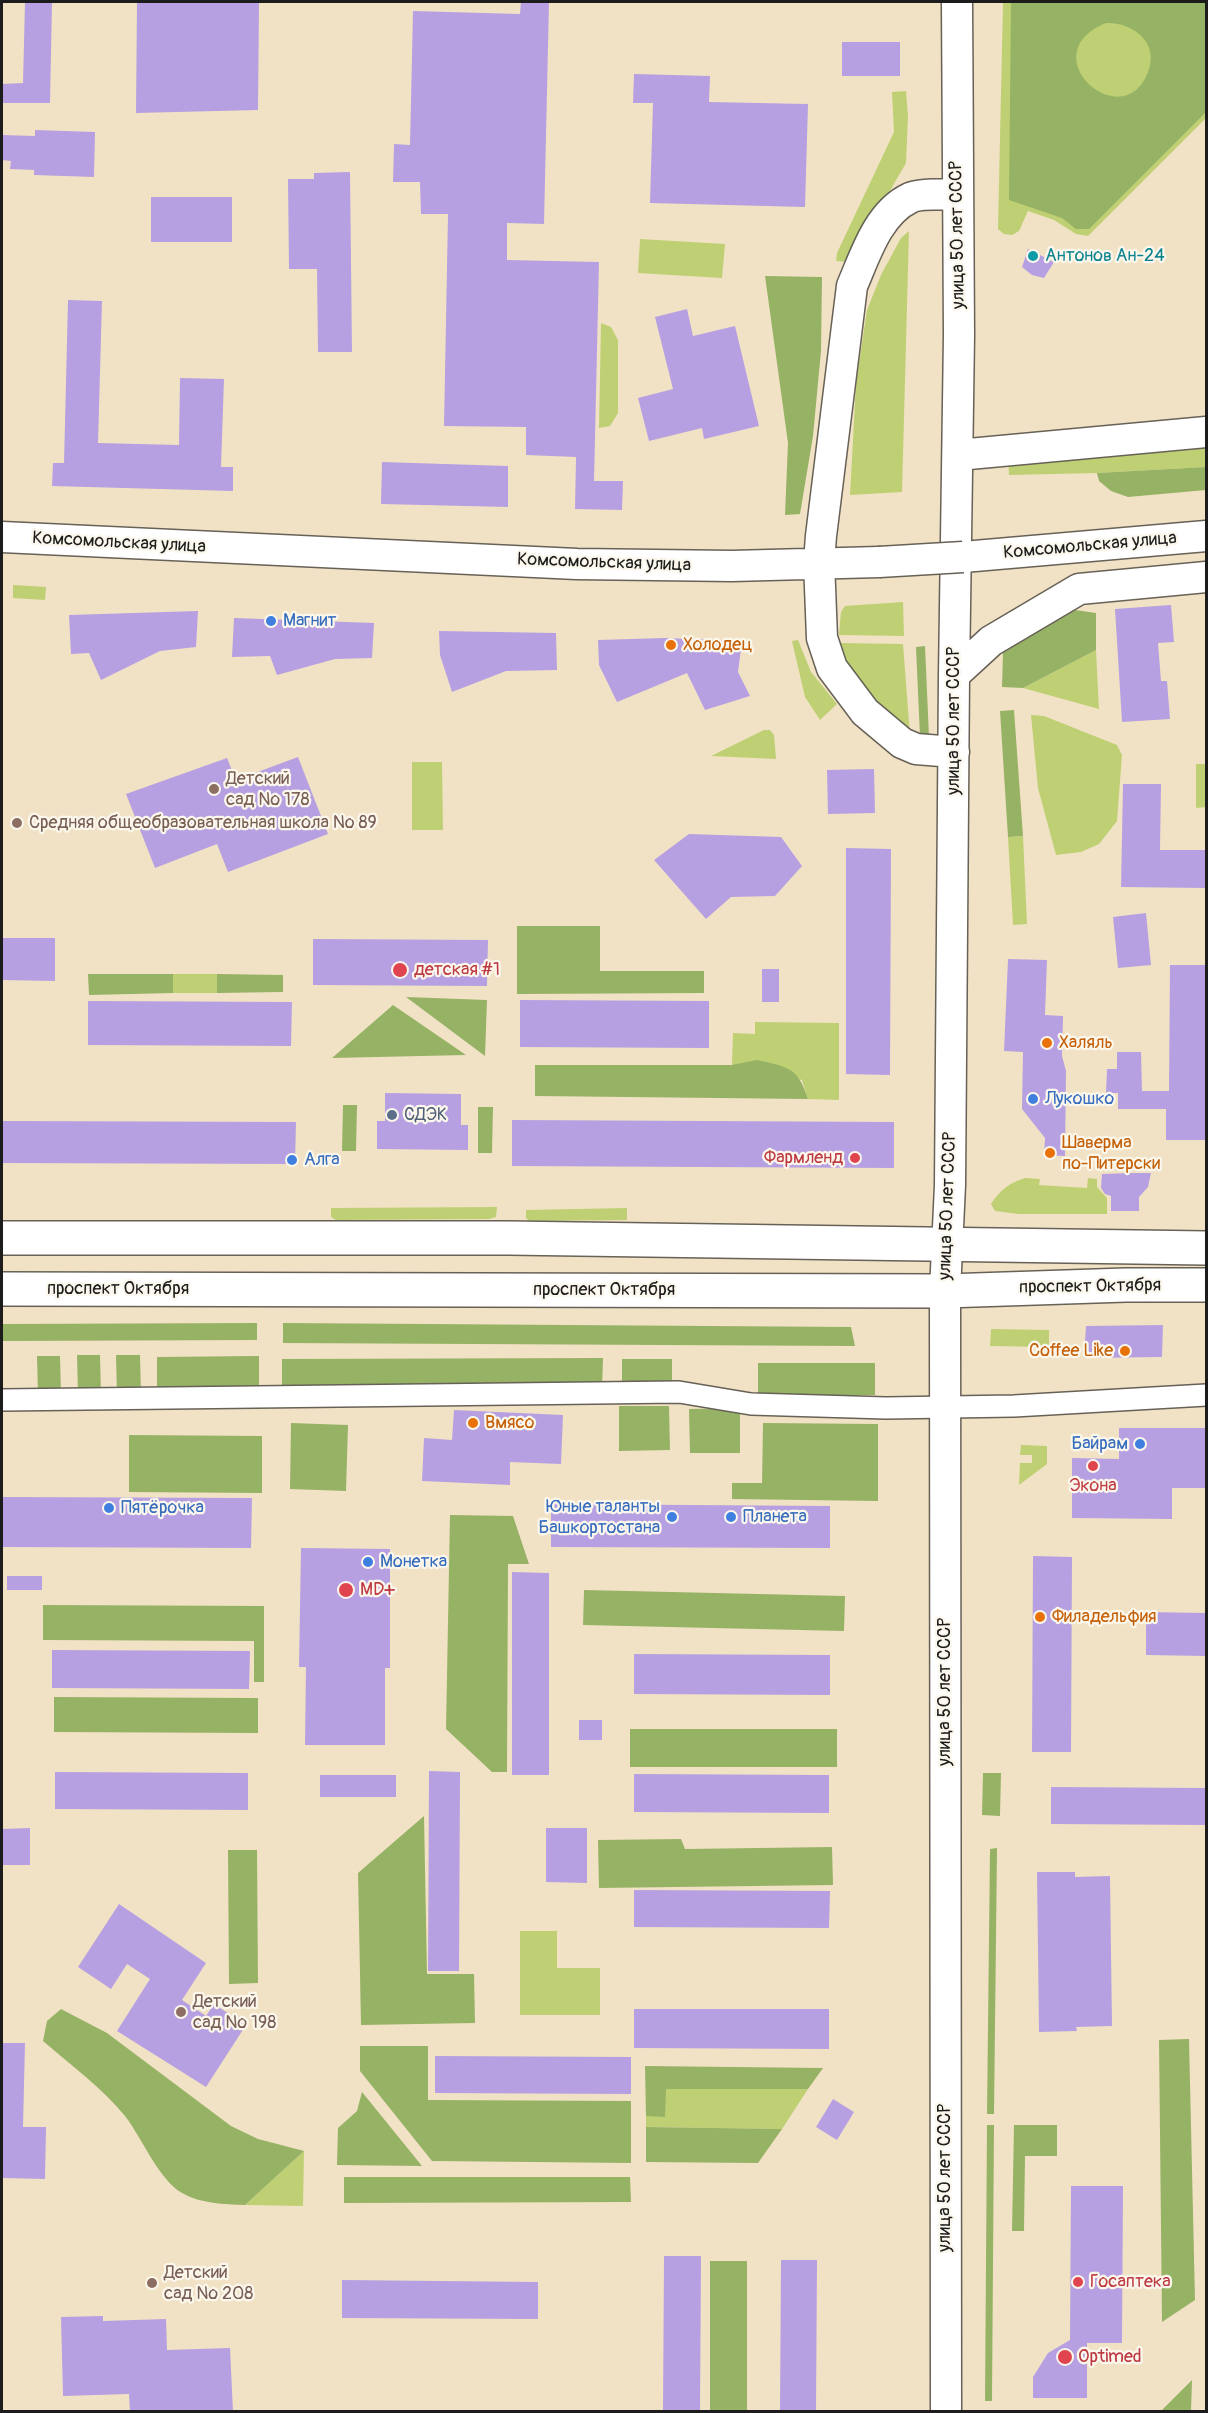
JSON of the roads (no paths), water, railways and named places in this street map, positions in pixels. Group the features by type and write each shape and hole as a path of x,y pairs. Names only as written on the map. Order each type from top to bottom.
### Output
{"main road":[{"name":"улица 50 лет СССР","path":"945,2412 945,1291 950,1185 958,454 957,2"},
{"path":"954,752 916,749 902,743 865,712 832,668 822,638 819,562 852,286 868,246 892,211 912,197 957,194"},
{"path":"958,454 1206,432"},
{"name":"Комсомольская улица","path":"2,537 578,564 732,566 963,557 1206,536"},
{"path":"954,675 991,641 1078,589 1206,578"},
{"name":"проспект Октября","path":"2,1238 450,1237 1206,1248"},
{"name":"проспект Октября","path":"2,1289 945,1291 1126,1285 1206,1285"}],"street":[{"path":"2,1401 679,1392 751,1404 945,1408 1014,1407 1206,1395"}],"place":[{"name":"Антонов Ан-24","path":"1033,256"},
{"name":"Магнит","path":"271,621"},
{"name":"Холодец","path":"671,645"},
{"name":"Детский сад № 178","path":"214,789"},
{"name":"Средняя общеобразовательная школа № 89","path":"17,823"},
{"name":"детская #1","path":"400,970"},
{"name":"Халяль","path":"1047,1043"},
{"name":"Лукошко","path":"1033,1099"},
{"name":"СДЭК","path":"392,1115"},
{"name":"Шаверма по-Питерски","path":"1050,1153"},
{"name":"Фармленд","path":"855,1158"},
{"name":"Алга","path":"292,1160"},
{"name":"Coffee Like","path":"1125,1351"},
{"name":"Вмясо","path":"473,1423"},
{"name":"Байрам","path":"1140,1444"},
{"name":"Экона","path":"1093,1466"},
{"name":"Пятёрочка","path":"109,1508"},
{"name":"Юные таланты Башкортостана","path":"672,1517"},
{"name":"Планета","path":"731,1517"},
{"name":"Монетка","path":"368,1562"},
{"name":"MD+","path":"346,1590"},
{"name":"Филадельфия","path":"1040,1617"},
{"name":"Детский сад № 198","path":"181,2012"},
{"name":"Госаптека","path":"1078,2282"},
{"name":"Детский сад № 208","path":"152,2283"},
{"name":"Optimed","path":"1065,2357"}]}
